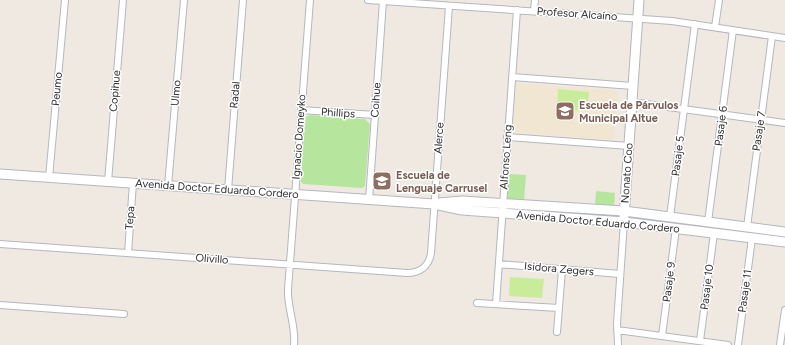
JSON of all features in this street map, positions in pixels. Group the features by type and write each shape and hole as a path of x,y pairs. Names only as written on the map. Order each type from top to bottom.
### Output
{"main road":[{"name":"Nonato Coo","path":"624,222 638,0"},
{"name":"Avenida Doctor Eduardo Cordero","path":"0,174 434,204 462,210 624,222 785,242"},
{"name":"Avenida Doctor Eduardo Cordero","path":"434,204 454,201 624,211 785,232"}],"street":[{"name":"Peumo","path":"49,178 65,0"},
{"name":"Copihue","path":"108,182 123,0"},
{"name":"Ulmo","path":"168,186 184,0"},
{"name":"Radal","path":"228,190 243,0"},
{"name":"Ignacio Domeyko","path":"294,345 295,332 288,295 310,0"},
{"name":"Profesor Alcaíno","path":"368,0 430,2 449,6 637,18 695,24 785,38"},
{"path":"482,8 483,0"},
{"path":"534,11 535,0"},
{"path":"715,27 719,0"},
{"name":"Coihue","path":"369,200 383,1"},
{"name":"Alerce","path":"423,268 430,257 449,6"},
{"name":"Alfonso Leng","path":"496,304 517,10"},
{"name":"Pasaje 5","path":"670,217 695,24"},
{"name":"Pasaje 6","path":"708,222 733,30"},
{"name":"Pasaje 7","path":"747,227 772,36"},
{"path":"512,77 633,86"},
{"path":"632,102 785,123"},
{"name":"Phillips","path":"301,110 375,115"},
{"path":"508,137 629,146"},
{"name":"Tepa","path":"128,253 132,183"},
{"name":"Nonato Coo","path":"618,345 617,323 624,222"},
{"name":"Pasaje 9","path":"662,336 676,228"},
{"name":"Pasaje 10","path":"700,341 714,233"},
{"name":"Pasaje 11","path":"738,345 752,238"},
{"name":"Olivillo","path":"0,244 407,273 416,272 423,268"},
{"name":"Isidora Zegers","path":"499,264 620,274"},
{"path":"557,332 562,270"},
{"path":"477,302 559,308"},
{"path":"0,305 124,314"},
{"path":"780,345 785,310"},
{"path":"617,330 728,345"}],"shaded area":[{"name":"Escuela de Párvulos Municipal Altue","path":"516,83 618,91 614,140 512,132"}],"green space":[{"path":"558,89 589,92 587,111 557,109"},
{"path":"310,115 365,119 370,124 365,186 362,188 303,184 300,180 306,117"},
{"path":"509,174 526,175 524,201 507,200"},
{"path":"596,191 615,193 614,206 595,205"},
{"path":"510,277 544,279 542,298 509,296"}],"place":[{"name":"Escuela de Párvulos Municipal Altue","path":"565,111"},
{"name":"Escuela de Lenguaje Carrusel","path":"382,181"}]}
